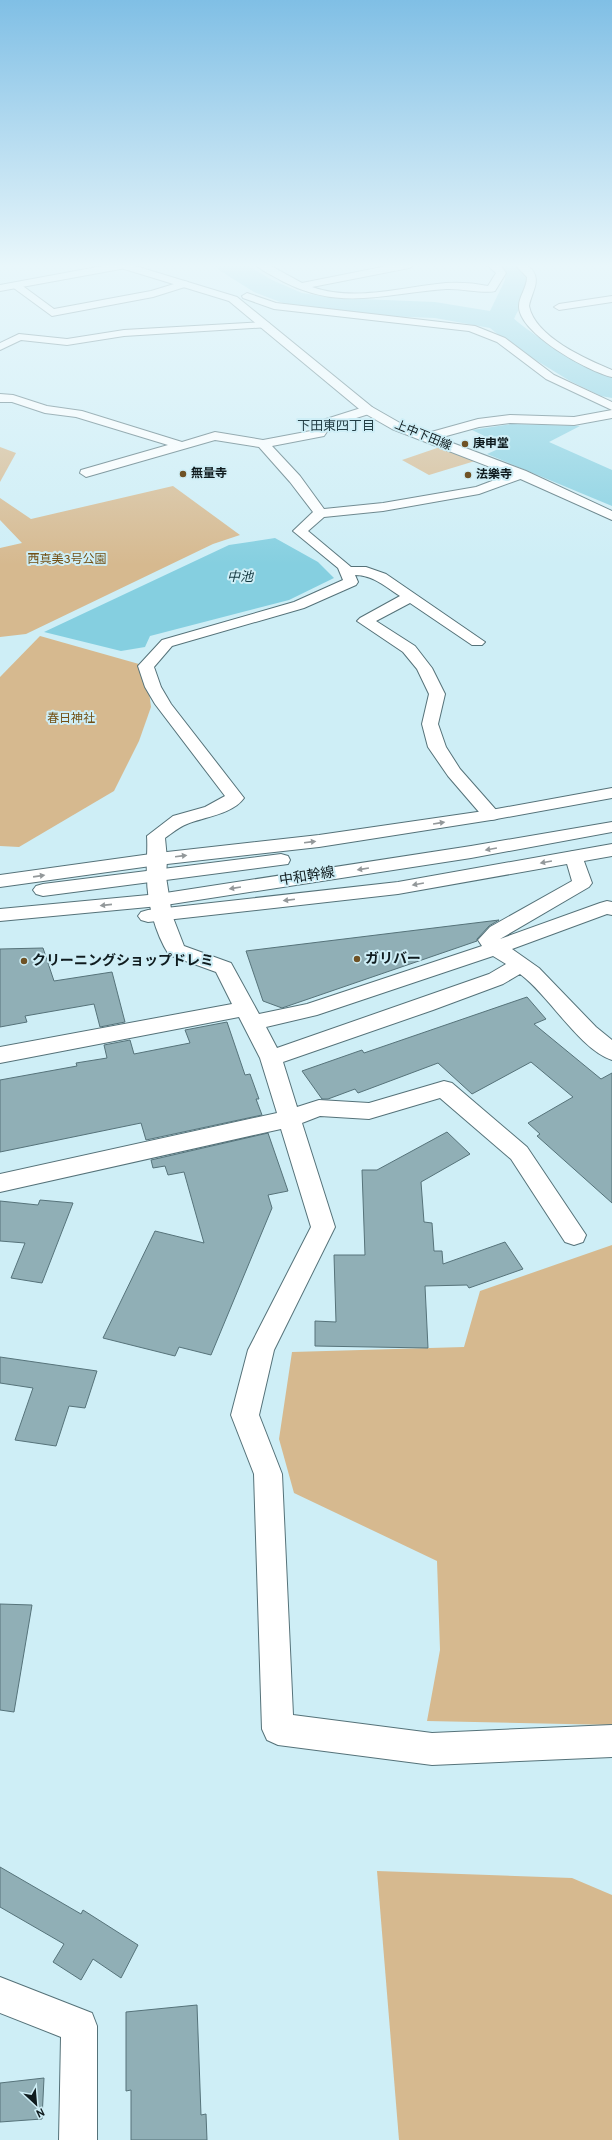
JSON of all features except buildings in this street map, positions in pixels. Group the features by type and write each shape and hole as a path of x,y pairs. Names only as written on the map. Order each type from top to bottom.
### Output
{"main road":[{"name":"上中下田線","path":"313,365 368,410 396,426 428,437 521,474 612,516"},
{"path":"534,365 550,377 612,406"},
{"path":"593,365 612,374"},
{"path":"0,398 13,399 45,409 78,414 180,445"},
{"path":"86,473 214,436 262,444 320,434 327,423 368,410"},
{"path":"428,437 478,423 510,419 574,421 612,414"},
{"path":"262,444 295,479 320,513"},
{"path":"521,474 479,490 383,507 320,513 300,531 344,566 351,582 299,606 167,643 146,666 153,688 189,741 219,775 235,798 211,811 178,820 156,836 157,868 161,907 176,950 224,968 270,1058 323,1227 261,1350 245,1415 268,1474 278,1729 432,1749 612,1741"},
{"path":"347,571 366,571 381,577 477,642"},
{"path":"410,597 365,621 409,649 424,668 437,694 430,724 432,737 460,781 491,815"},
{"path":"0,881 157,868 319,841 491,815 612,793"},
{"name":"中和幹線","path":"0,894 157,868 458,834 612,806"},
{"name":"中和幹線","path":"0,915 161,907 612,827"},
{"path":"0,928 12,930 161,907 398,888 612,850"},
{"path":"574,857 582,884 497,931 488,940 496,948 532,973 588,1032 612,1052"},
{"path":"0,1055 248,1016 310,1010 496,948 607,907 612,909"},
{"path":"270,1058 433,1003 496,979 520,965"},
{"path":"0,1183 289,1119 320,1108 369,1111 444,1089 519,1153 574,1235"},
{"path":"0,1995 79,2026 78,2140"}],"green space":[{"path":"0,447 16,453 0,482"},
{"path":"440,447 475,461 429,475 402,460"},
{"name":"西真美3号公園","path":"173,486 240,535 213,544 26,634 0,637 0,548 22,543 0,520 0,498 31,519"},
{"name":"春日神社","path":"40,636 146,666 151,707 139,741 114,791 19,847 0,846 0,677"},
{"path":"612,1245 612,1725 427,1721 440,1650 437,1561 294,1493 279,1439 292,1352 464,1347 480,1291"},
{"path":"377,1871 572,1878 612,1895 612,2140 399,2140"}],"water":[{"path":"547,365 575,365 612,382 612,396 575,380"},
{"path":"512,424 580,426 549,442 612,470 612,506 487,454 505,446 472,430"},
{"name":"中池","path":"275,538 318,562 334,578 289,600 150,636 145,647 121,651 44,632 229,545"}],"waterway":[{"path":"564,365 581,375 612,389"}],"place":[{"name":"庚申堂","path":"465,444"},
{"name":"無量寺","path":"183,474"},
{"name":"法樂寺","path":"468,475"},
{"name":"ガリバー","path":"357,959"},
{"name":"クリーニングショップドレミ","path":"24,961"}],"district":[{"name":"下田東四丁目","path":"336,427"}]}
